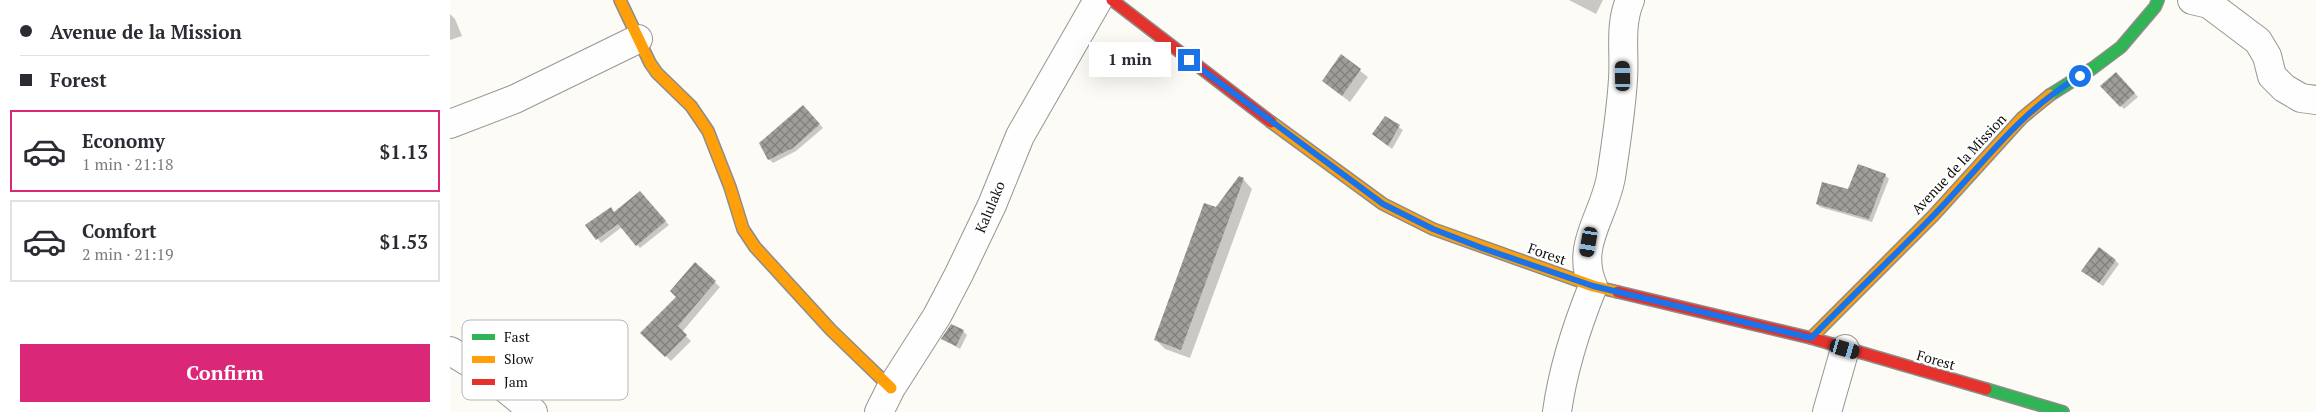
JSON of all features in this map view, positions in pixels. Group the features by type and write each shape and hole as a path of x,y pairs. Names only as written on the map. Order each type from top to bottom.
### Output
{"street":[{"path":"620,0 638,39 657,73 691,106 708,131 730,187 743,229 755,247 830,330 891,388"},
{"name":"Kalulako","path":"878,412 937,316 960,274 992,205 1020,136 1098,0"},
{"name":"Forest","path":"1112,0 1235,96 1383,204 1433,229 1593,286 1811,338 2063,412"},
{"path":"1556,412 1572,338 1593,286 1587,273 1586,259 1589,242 1611,177 1619,128 1622,85 1622,32 1630,0"},
{"path":"2156,3 2187,0"},
{"path":"2192,0 2209,4 2258,41 2267,56 2272,76 2284,88 2301,98 2316,100"},
{"name":"Avenue de la Mission","path":"1811,338 1933,216 2022,118 2054,92 2094,68 2122,47 2156,3"},
{"path":"450,124 515,99 638,39"},
{"path":"1827,412 1845,349"},
{"path":"450,351 462,358"},
{"path":"520,400 533,412"}],"building":[{"path":"1341,54 1361,69 1342,96 1322,81"},
{"path":"2116,72 2135,93 2120,107 2100,86"},
{"path":"803,105 820,124 793,148 768,160 759,143"},
{"path":"1385,116 1400,125 1388,146 1372,134"},
{"path":"1858,164 1886,174 1869,219 1816,204 1822,182 1848,189"},
{"path":"1239,176 1244,178 1181,350 1154,340 1204,203 1216,207"},
{"path":"640,191 666,221 636,246 618,224 596,240 585,225 611,207 614,212"},
{"path":"2099,247 2116,260 2099,283 2081,271"},
{"path":"695,262 716,281 678,326 687,335 665,357 640,333 676,297 670,291"},
{"path":"951,324 964,330 956,346 941,339"}],"traffic: fast":[{"path":"2050,95 2093,68 2121,47 2155,7 2158,0"},
{"path":"1986,389 2063,412"}],"traffic: slow":[{"path":"620,0 650,63 657,73 691,106 708,131 730,187 743,229 755,247 831,330 891,388"},
{"path":"1811,338 1933,216 2022,118 2050,95"},
{"path":"1271,122 1383,204 1433,229 1593,286 1618,292"}],"traffic: jam":[{"path":"1112,0 1271,122"},
{"path":"1618,292 1811,338 1986,389"}],"route":[{"path":"1189,60 1383,204 1433,229 1593,286 1811,338 1933,216 2022,118 2054,92 2080,76"}]}
